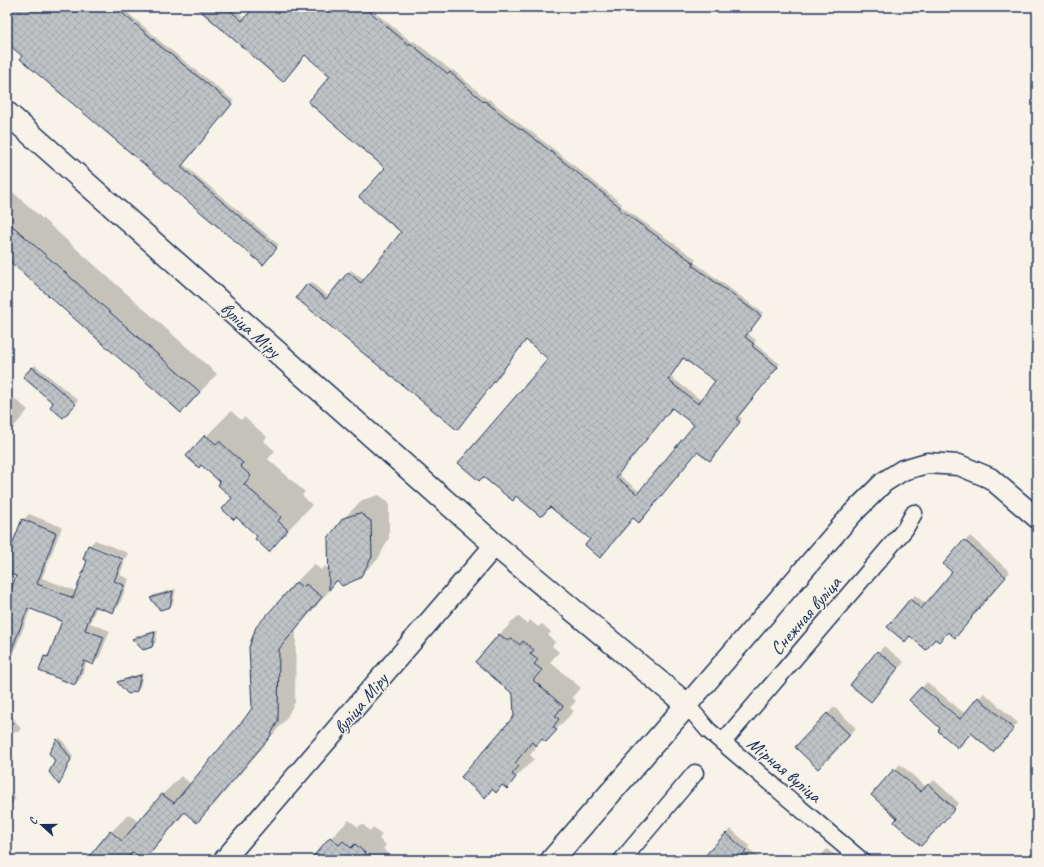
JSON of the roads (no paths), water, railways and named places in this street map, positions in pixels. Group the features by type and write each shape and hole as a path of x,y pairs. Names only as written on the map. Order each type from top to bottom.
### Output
{"main road":[{"name":"вуліца Міру","path":"7,113 495,545 687,706"},
{"path":"552,860 687,706"}],"street":[{"path":"687,706 854,513 884,482 903,470 927,463 959,465 990,478 1037,518"},
{"name":"Снежная вуліца","path":"723,742 905,529 914,512"},
{"name":"вуліца Міру","path":"224,860 495,545"},
{"name":"Мірная вуліца","path":"687,706 708,730 861,860"},
{"path":"622,860 695,773"}]}
